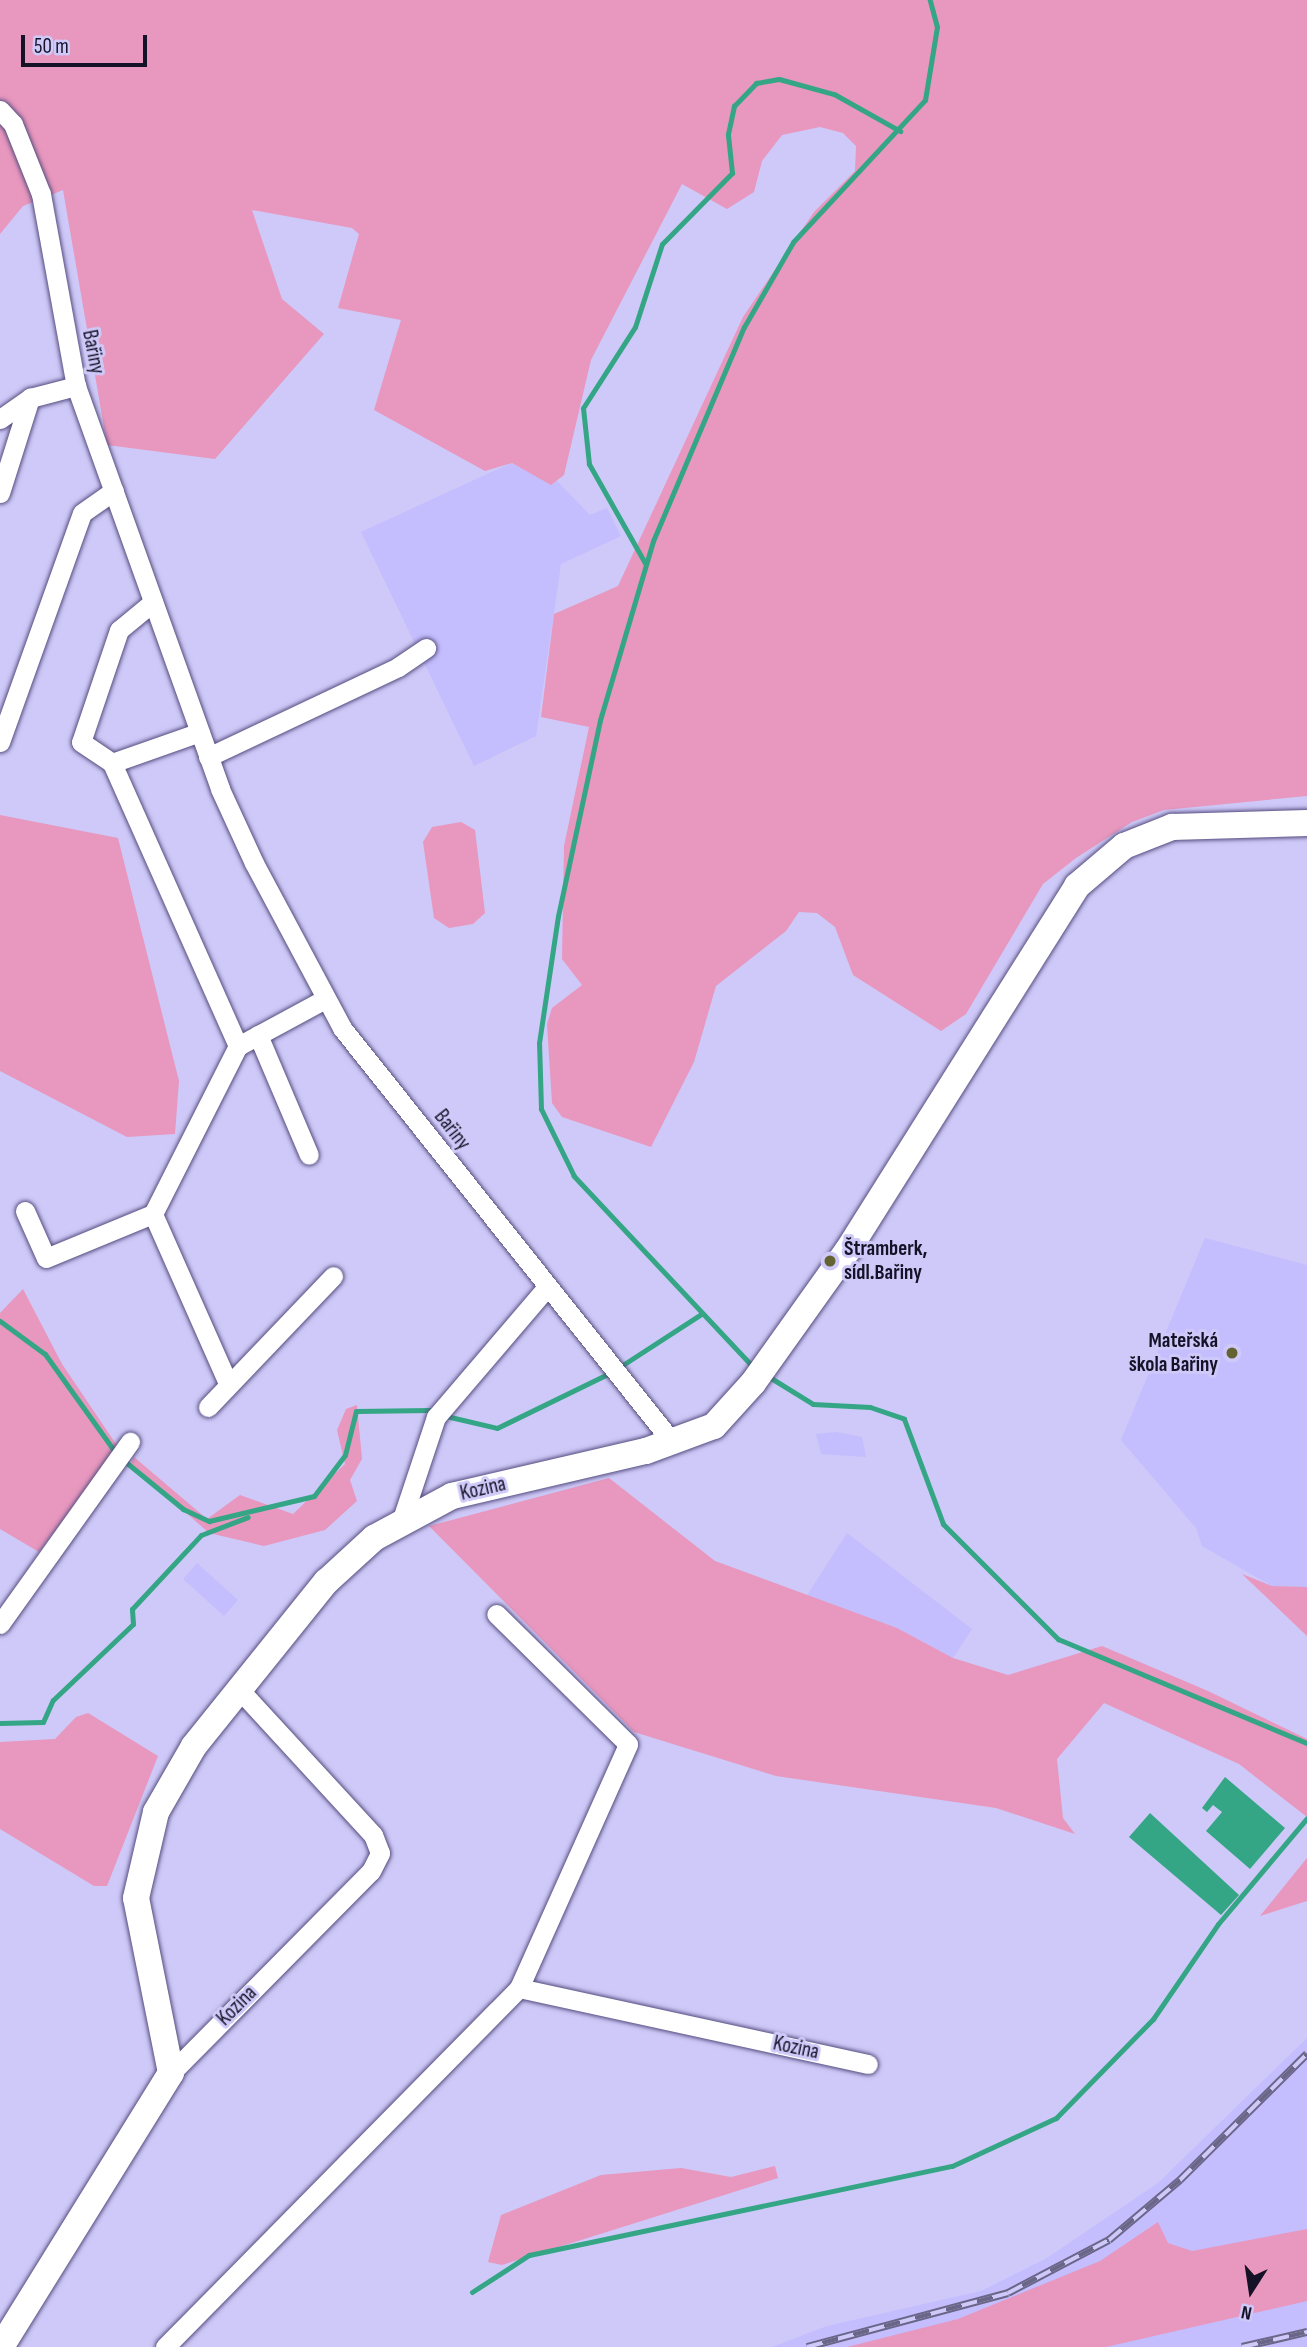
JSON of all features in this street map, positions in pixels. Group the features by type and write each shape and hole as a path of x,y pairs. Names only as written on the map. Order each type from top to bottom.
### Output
{"main road":[{"name":"Kozina","path":"1,2347 172,2073 167,2030 138,1923 138,1871 167,1789 238,1688 337,1570 401,1521 453,1496 673,1443 714,1426 761,1373 848,1250 1077,886 1124,846 1171,827 1307,823"}],"street":[{"name":"Bařiny","path":"0,110 13,124 41,194 76,386 208,757 323,1000 547,1287 626,1380 673,1443"},
{"path":"0,419 30,398 76,386"},
{"path":"0,493 30,398"},
{"path":"0,742 82,513 114,491"},
{"path":"153,602 119,630 81,742 113,763 238,1046"},
{"path":"208,757 398,667 426,648"},
{"path":"113,763 200,732"},
{"path":"25,1211 46,1258 153,1214 238,1046 323,1000"},
{"path":"258,1035 309,1155"},
{"path":"153,1214 228,1383"},
{"path":"208,1407 333,1276"},
{"path":"401,1521 436,1417 547,1287"},
{"path":"0,1623 130,1442"},
{"path":"165,2347 519,1988 628,1744 496,1614"},
{"name":"Kozina","path":"172,2073 371,1871 380,1853 373,1835 238,1688"},
{"name":"Kozina","path":"519,1988 868,2064"}],"shaded area":[{"path":"0,0 1307,0 1307,796 1164,810 1132,822 1076,858 1043,884 966,1014 941,1031 853,975 835,927 817,913 799,912 786,931 716,986 694,1062 651,1147 562,1117 552,1103 547,1024 552,1008 582,985 562,959 564,846 589,727 541,717 554,614 618,586 743,317 814,212 855,171 856,146 843,133 820,127 782,135 762,161 754,192 727,209 682,184 591,360 564,475 551,485 512,463 485,471 374,410 401,320 338,308 359,234 352,228 252,210 282,299 324,334 215,459 107,445 63,190 23,206 0,234"},
{"path":"511,463 551,484 557,481 590,515 607,508 621,536 561,564 536,736 474,766 361,532"},
{"path":"0,815 118,838 179,1081 175,1134 127,1137 0,1071"},
{"path":"461,822 475,830 485,913 473,924 449,928 434,918 423,842 432,827"},
{"name":"Mateřská škola Bařiny","path":"1205,1238 1307,1265 1307,1587 1272,1586 1202,1546 1196,1528 1121,1440"},
{"path":"23,1289 62,1364 118,1447 39,1552 0,1529 0,1313"},
{"path":"357,1405 362,1459 350,1480 357,1501 325,1530 264,1546 209,1533 131,1464 134,1457 207,1519 240,1495 293,1514 345,1464 337,1430 346,1409"},
{"path":"836,1432 862,1437 866,1457 821,1454 816,1434"},
{"path":"609,1478 715,1561 897,1628 953,1658 1008,1675 1102,1646 1208,1691 1307,1739 1307,1817 1239,1764 1104,1703 1057,1759 1063,1818 1075,1834 996,1808 776,1776 634,1732 429,1526"},
{"path":"847,1533 972,1629 953,1658 897,1628 806,1597"},
{"path":"197,1563 238,1600 224,1616 183,1579"},
{"path":"1242,1574 1272,1586 1307,1587 1307,1636"},
{"path":"88,1713 158,1756 107,1886 94,1886 0,1829 0,1742 55,1739 76,1717"},
{"path":"1225,1777 1285,1828 1250,1869 1206,1831 1222,1812 1213,1805 1207,1812 1202,1808"},
{"path":"1150,1813 1239,1895 1221,1915 1129,1837"},
{"path":"1307,1858 1307,1901 1260,1916"},
{"path":"1307,2038 1307,2347 772,2347 827,2326 981,2291 1047,2258 1158,2183"},
{"path":"775,2166 778,2178 502,2265 488,2262 501,2215 601,2175 681,2168 731,2177"},
{"path":"1158,2222 1168,2243 1192,2251 1307,2229 1307,2301 1106,2347 847,2347 958,2319 1100,2261"}],"waterway":[{"path":"755,1369 574,1176 541,1109 539,1043 558,916 600,720 653,541 744,327 793,242 925,100 937,27 930,0"},
{"path":"645,563 589,464 583,408 635,327 662,244 732,173 728,134 734,106 756,83 779,79 834,94 900,131"},
{"path":"618,1368 701,1314"},
{"path":"0,1321 45,1354 116,1453"},
{"path":"446,1416 497,1428 610,1373"},
{"path":"766,1375 813,1404 870,1407 904,1419 943,1524 1058,1639 1307,1743"},
{"path":"122,1459 183,1509 209,1521 314,1496 345,1455 356,1411 430,1410"},
{"path":"0,1723 43,1722 53,1700 133,1624 132,1609 201,1535 248,1517"},
{"path":"472,2292 529,2255 952,2166 1056,2118 1153,2019 1218,1924 1307,1818"}],"railway":[{"path":"807,2347 1008,2293 1109,2240 1180,2180 1307,2054"},
{"path":"1242,2347 1307,2332"}],"place":[{"name":"Štramberk, sídl.Bařiny","path":"830,1261"},
{"name":"Mateřská škola Bařiny","path":"1232,1353"}]}
